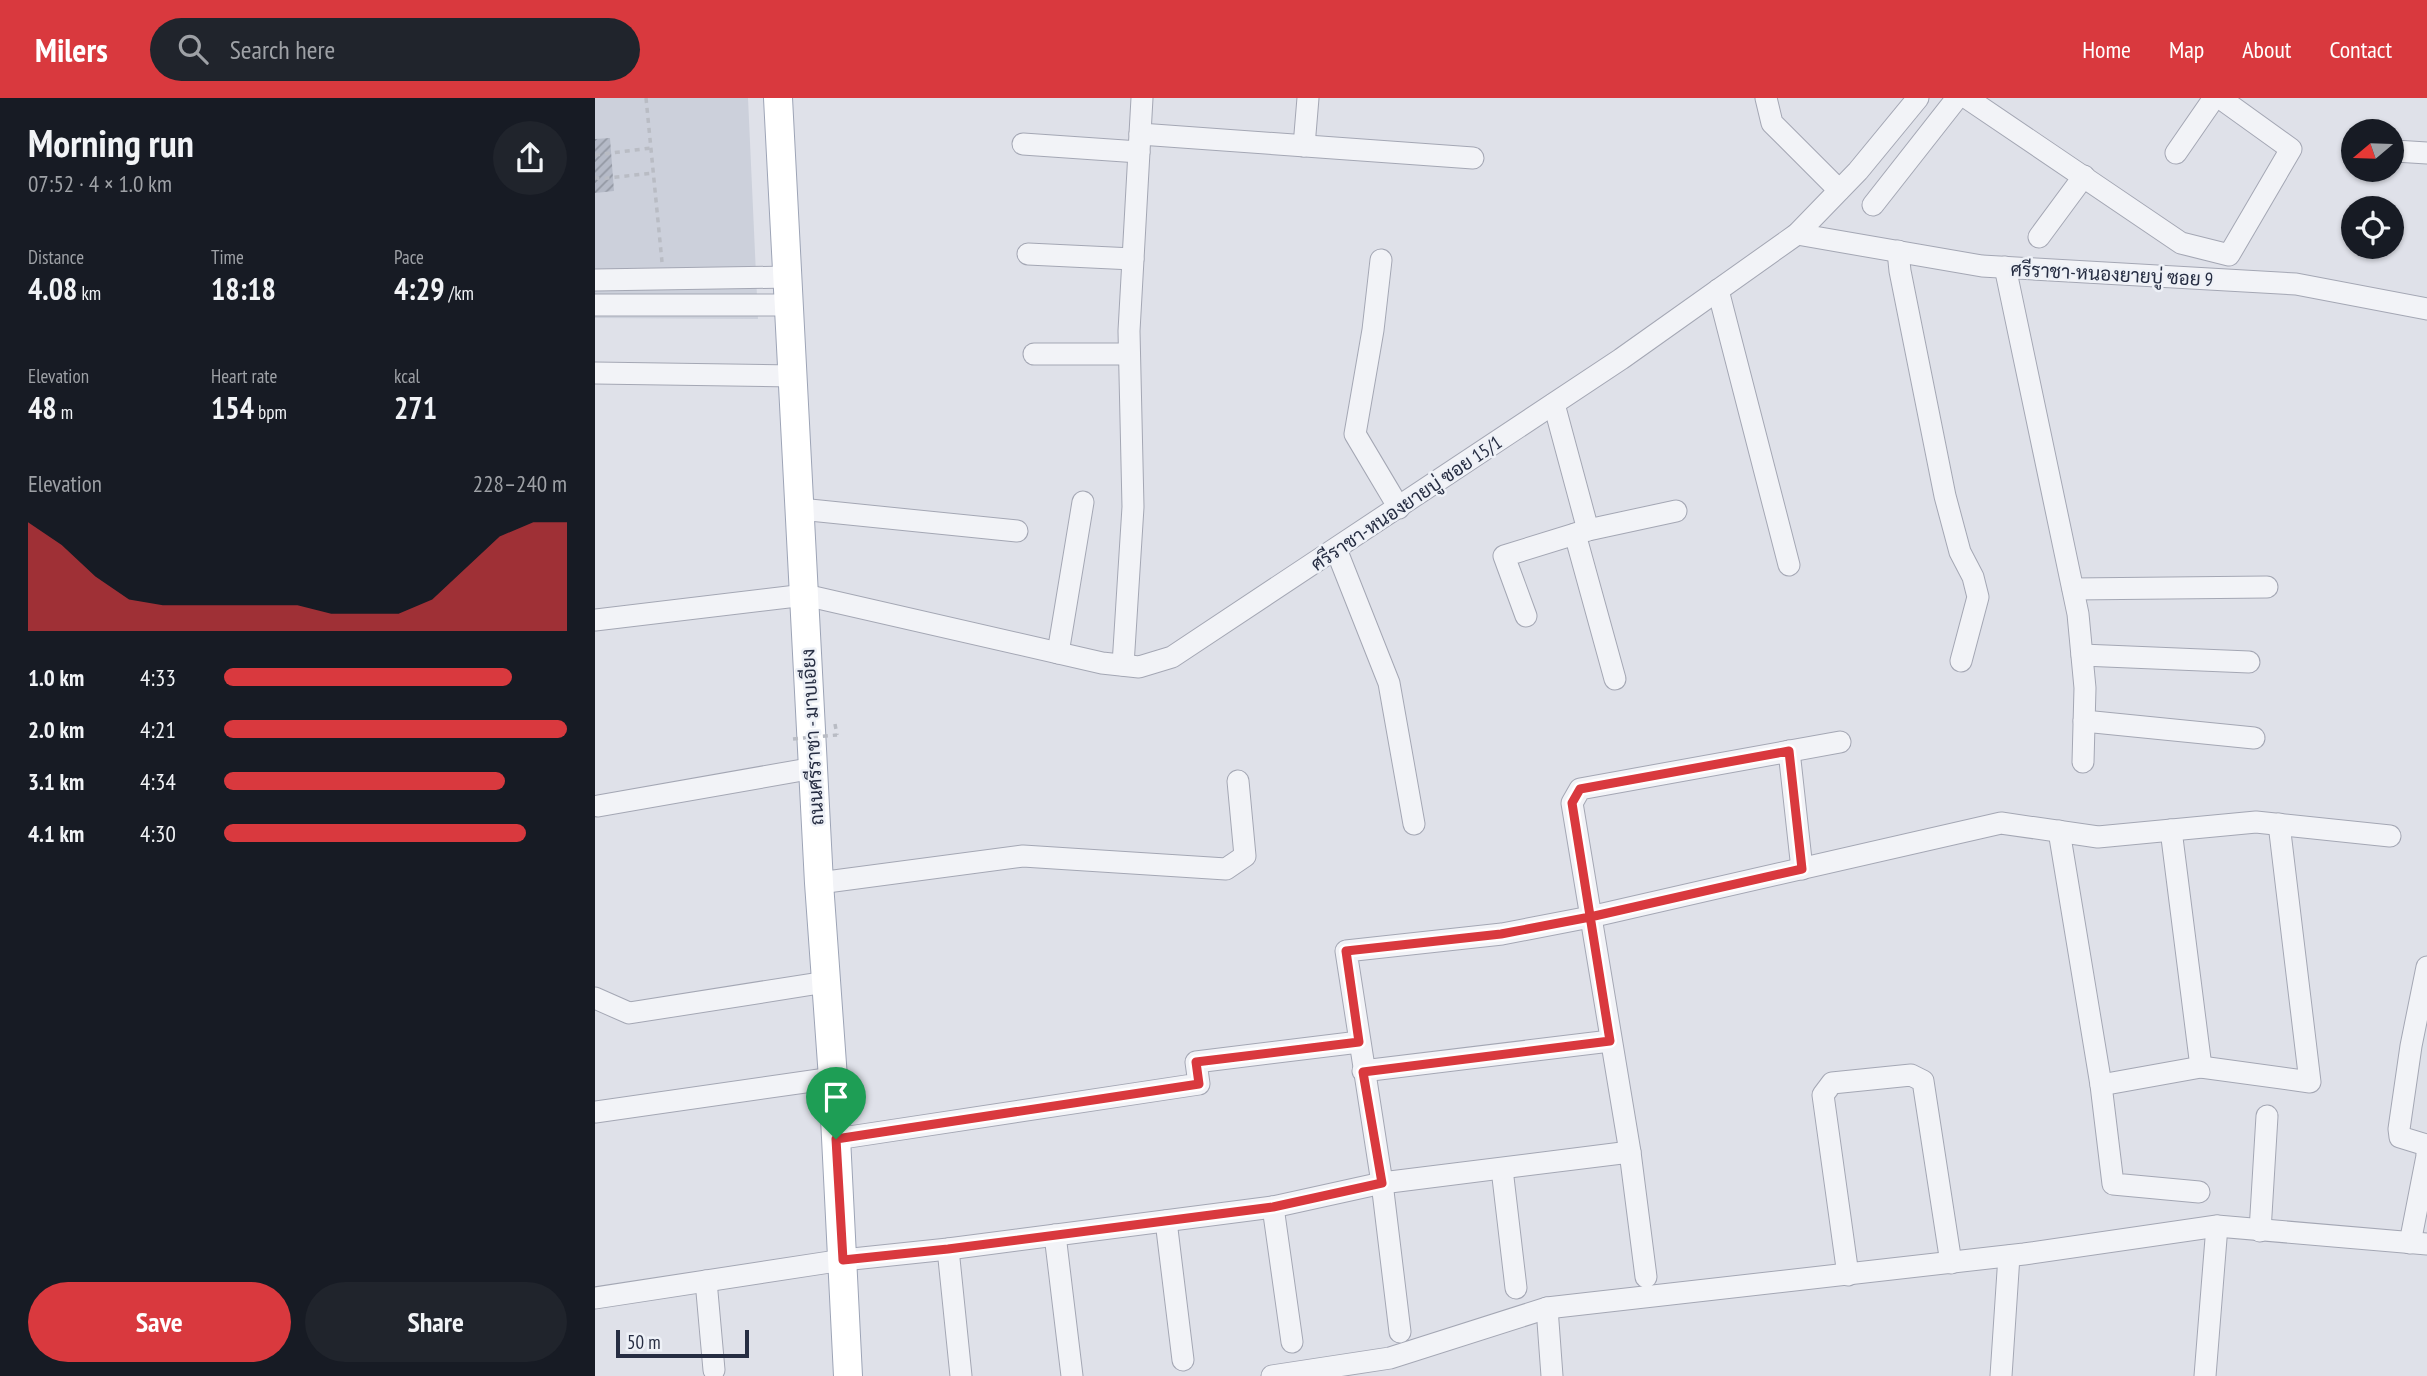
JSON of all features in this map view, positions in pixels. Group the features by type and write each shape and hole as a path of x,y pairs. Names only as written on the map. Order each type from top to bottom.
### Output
{"main road":[{"name":"ถนนศรีราชา - มาบเอียง","path":"778,98 848,1376"}],"street":[{"path":"1123,665 1133,507 1129,354 1142,98"},
{"path":"1304,146 1308,98"},
{"path":"1766,98 1772,123 1839,190"},
{"name":"ศรีราชา-หนองยายบู่ ซอย 15/1","path":"595,620 805,595 1102,663 1139,667 1172,657 1554,404 1797,234 1839,190 1918,98"},
{"path":"1873,205 1957,98"},
{"path":"1967,98 2181,243 2228,255 2291,149 2220,98"},
{"path":"2176,153 2214,98"},
{"path":"1023,144 1304,146 1472,158"},
{"path":"2405,152 2427,153"},
{"path":"2039,237 2084,176"},
{"name":"ศรีราชา-หนองยายบู่ ซอย 9","path":"1797,234 1982,266 2295,284 2427,309"},
{"path":"1898,251 1945,496 1960,552 1973,577 1978,597 1961,660"},
{"path":"1028,254 1133,259"},
{"path":"1381,260 1373,330 1355,433 1399,508"},
{"path":"2005,267 2078,614 2085,688 2083,762"},
{"path":"595,280 788,277"},
{"path":"1718,290 1789,565"},
{"path":"595,305 789,305"},
{"path":"1034,354 1129,354"},
{"path":"595,373 793,376"},
{"path":"1554,404 1615,679"},
{"path":"1058,653 1083,502"},
{"path":"800,509 1017,531"},
{"path":"1526,616 1504,556 1581,532 1675,511"},
{"path":"1336,550 1389,683 1414,824"},
{"path":"2073,589 2267,587"},
{"path":"2082,655 2249,662"},
{"path":"2084,721 2254,738"},
{"path":"1646,1277 1630,1152 1572,803 1580,789 1840,742"},
{"path":"1789,751 1802,869"},
{"path":"599,806 814,768"},
{"path":"819,883 1023,856 1226,869 1245,856 1238,781"},
{"path":"1400,1332 1382,1183 1346,951 1501,934 1590,917 2001,823 2098,837 2256,822 2390,836"},
{"path":"2102,1085 2201,1067 2310,1082 2279,824"},
{"path":"2171,830 2201,1067"},
{"path":"2059,831 2102,1085 2113,1184 2199,1192"},
{"path":"1272,1376 1319,1373 1390,1358 1547,1308 2009,1256 2217,1226 2419,1243 2426,1145 2400,1137 2399,1129 2411,1046 2427,967"},
{"path":"595,998 629,1013 826,982"},
{"path":"1363,1072 1610,1041"},
{"path":"836,1139 1199,1084 1196,1062 1359,1042"},
{"path":"1848,1275 1823,1094 1832,1083 1911,1075 1923,1081 1951,1263"},
{"path":"595,1112 833,1078"},
{"path":"2260,1231 2267,1116"},
{"path":"595,1298 843,1260 1273,1207 1382,1183 1630,1152"},
{"path":"1502,1169 1516,1287"},
{"path":"1273,1207 1292,1342"},
{"path":"1166,1221 1183,1360"},
{"path":"2205,1376 2217,1226"},
{"path":"1055,1235 1072,1376"},
{"path":"948,1249 961,1376"},
{"path":"2001,1376 2009,1256"},
{"path":"706,1281 715,1370"},
{"path":"1547,1308 1552,1376"}],"path":[{"path":"646,98 663,265"},
{"path":"595,155 650,148"},
{"path":"595,177 600,179 653,173"},
{"path":"793,738 837,735"}],"shaded area":[{"path":"595,98 748,98 758,319 595,318"}],"building":[{"path":"610,138 614,191 595,193 595,139"}],"route":[{"path":"836,1139 843,1260 1273,1207 1382,1183 1363,1072 1610,1041 1590,917 1572,803 1580,789 1789,751 1802,869 1590,917 1501,934 1346,951 1359,1042 1196,1062 1199,1084 836,1139"}]}
